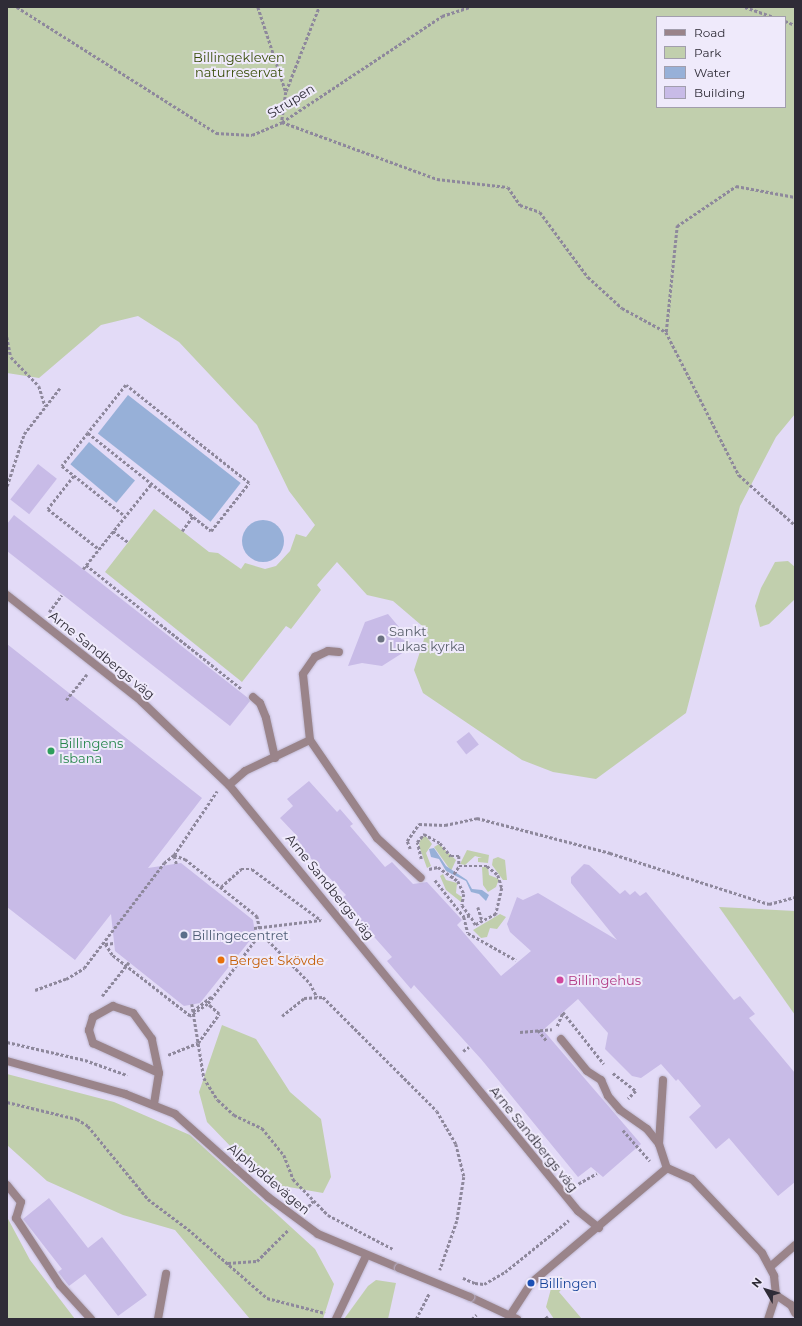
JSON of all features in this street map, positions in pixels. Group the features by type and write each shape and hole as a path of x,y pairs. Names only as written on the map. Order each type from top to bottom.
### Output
{"street":[{"name":"Arne Sandbergs väg","path":"7,595 141,701 229,785 578,1211 599,1228"},
{"path":"339,652 328,651 315,657 303,674 310,740 377,838 424,876"},
{"path":"253,697 260,703 266,718 275,758"},
{"path":"229,785 245,771 310,740"},
{"path":"154,1104 159,1073 152,1039 133,1013 113,1006 93,1017 89,1030 93,1043 159,1073"},
{"path":"561,1039 587,1071 601,1080 615,1104 647,1129 659,1144 667,1168 692,1179 762,1253 770,1267 776,1295 768,1319"},
{"name":"Alphyddevägen","path":"7,1061 154,1104 175,1114 196,1130 298,1220 318,1234 366,1256 399,1268 514,1316"},
{"path":"659,1144 663,1080"},
{"path":"514,1316 531,1283 599,1228 667,1168"},
{"path":"7,1185 21,1202 16,1218 60,1285 91,1319"},
{"path":"770,1267 795,1245"},
{"path":"336,1319 366,1256"},
{"path":"158,1319 166,1274"},
{"path":"776,1295 790,1305 795,1313"}],"path":[{"name":"Strupen","path":"17,7 216,133 252,135 282,122 442,16 470,7"},
{"path":"258,7 286,92"},
{"path":"320,7 286,92 282,122 437,180 508,187 520,205 540,212 588,277 622,308 666,332"},
{"path":"745,7 771,16"},
{"path":"795,197 736,186 677,226 666,332 739,475 795,525"},
{"path":"7,337 11,357 39,386 45,407"},
{"path":"88,433 211,531 249,484 126,385 88,433 62,466 125,516"},
{"path":"7,486 24,434 60,388"},
{"path":"74,476 48,509 99,549"},
{"path":"83,569 152,483"},
{"path":"182,530 193,516"},
{"path":"113,530 128,542"},
{"path":"86,565 253,697"},
{"path":"48,613 62,595"},
{"path":"66,700 89,670"},
{"path":"35,990 66,979 84,968 105,944 164,863 174,855 215,793"},
{"path":"412,852 407,841 419,824 445,825 477,818 610,853 768,904 795,898"},
{"path":"451,878 459,866 459,856 451,856 440,843 421,835 418,848 425,868 436,866 451,878 458,880 464,894 462,905 475,925 496,914 502,888 500,879 486,866 459,866"},
{"path":"174,855 176,864"},
{"path":"174,855 222,887 257,916 261,933 310,983 317,997"},
{"path":"414,858 418,863"},
{"path":"422,868 424,876 464,917 468,933 516,960"},
{"path":"222,887 241,869 252,869 322,920"},
{"path":"478,907 482,920"},
{"path":"464,917 470,916"},
{"path":"254,928 309,922"},
{"path":"193,1011 206,1003 260,935 261,927"},
{"path":"105,944 112,955 190,1016 208,1004 261,933"},
{"path":"105,944 114,943"},
{"path":"103,994 129,962"},
{"path":"282,1016 304,998 324,997 389,1060 437,1111 456,1144 464,1176 457,1221 437,1276"},
{"path":"192,1004 204,1078 218,1100 234,1115 262,1128 284,1155 293,1178 313,1201 328,1215 400,1252"},
{"path":"156,1060 198,1043 219,1014 208,1004"},
{"path":"563,1012 600,1061 636,1091 615,1104"},
{"path":"520,1032 556,1028"},
{"path":"7,1042 85,1060 136,1078"},
{"path":"7,1102 64,1114 88,1126 148,1199 228,1263 268,1298 282,1305 321,1310 331,1319"},
{"path":"564,1194 597,1173"},
{"path":"228,1263 257,1260 298,1220 313,1201"},
{"path":"475,1283 484,1284 505,1272 578,1211"},
{"path":"416,1319 431,1288"},
{"path":"472,1319 474,1314"}],"green space":[{"name":"Billingekleven naturreservat","path":"7,7 795,7 795,414 776,437 740,506 686,713 596,779 553,772 522,760 423,693 414,670 427,630 393,601 367,595 337,562 317,585 321,590 291,629 286,626 242,682 105,572 154,509 209,552 218,553 241,569 245,563 265,569 276,566 290,551 296,534 306,537 315,525 289,491 257,425 179,342 138,316 101,325 39,378 7,373"},
{"path":"788,561 795,567 795,599 769,624 760,627 755,606 761,588 775,562"},
{"path":"426,836 432,844 426,853 431,866 427,868 419,846 421,837"},
{"path":"439,844 456,860 451,871 434,847"},
{"path":"467,850 489,855 488,863 478,862 478,858 482,858 475,856 465,865 460,864"},
{"path":"498,857 505,860 507,880 503,880 492,865 493,859"},
{"path":"482,867 488,867 489,875 499,879 496,887 488,892 483,885"},
{"path":"443,874 446,880 457,883 456,893 462,897 461,902 446,890 440,876"},
{"path":"719,907 795,911 795,1015"},
{"path":"500,914 506,917 497,929 490,928 487,937 481,938 473,930"},
{"path":"222,1025 256,1039 290,1092 321,1119 331,1177 323,1193 266,1183 207,1122 199,1092"},
{"path":"7,1074 114,1102 190,1135 315,1249 334,1284 323,1319 250,1319 175,1230 123,1215 47,1181 7,1145"},
{"path":"7,1217 30,1260 75,1319 7,1319"},
{"path":"562,1277 568,1282 559,1292 582,1319 554,1319 546,1307 552,1285"},
{"path":"376,1280 396,1283 388,1319 344,1319 368,1286"}],"water":[{"path":"128,395 241,483 211,522 98,434"},
{"path":"89,442 135,481 116,503 70,464"},
{"path":"259,520 267,520 275,523 281,529 284,541 281,553 275,559 267,562 259,562 251,559 245,553 242,545 242,537 245,529 251,523"},
{"path":"434,848 446,866 467,880 472,889 482,890 489,895 486,901 479,894 471,892 466,881 446,871 439,859 431,857 429,849"}],"building":[{"path":"38,464 57,479 29,514 10,499"},
{"path":"14,515 248,698 250,701 230,726 7,551 7,524"},
{"name":"Sankt Lukas kyrka","path":"388,614 399,627 401,639 411,642 404,652 382,666 362,663 348,666 365,622"},
{"path":"7,644 202,798 148,868 181,863 253,920 255,934 200,1003 184,1006 115,951 111,914 75,960 7,907"},
{"path":"469,732 479,745 466,754 456,742"},
{"name":"Billingehus","path":"309,781 337,812 340,809 353,824 350,826 385,867 392,862 413,884 427,882 462,920 457,925 501,976 531,951 510,932 507,924 517,897 523,900 538,893 617,940 571,883 571,877 584,864 589,865 620,894 625,890 630,895 635,891 640,896 646,892 734,1000 740,996 755,1014 749,1018 795,1073 795,1182 778,1196 729,1138 716,1149 689,1117 701,1106 678,1079 676,1081 661,1064 641,1078 632,1076 605,1049 608,1033 578,999 543,1030 641,1144 603,1177 591,1167 578,1177 481,1059 414,985 411,989 387,961 392,957 352,912 347,915 336,902 346,895 293,840 297,836 280,818 293,806 287,799"},
{"path":"49,1198 88,1248 102,1237 147,1295 118,1316 85,1274 69,1286 58,1272 62,1269 23,1219"}],"place":[{"name":"Sankt Lukas kyrka","path":"381,639"},
{"name":"Billingens Isbana","path":"51,751"},
{"name":"Billingecentret","path":"184,935"},
{"name":"Berget Skövde","path":"221,960"},
{"name":"Billingehus","path":"560,980"},
{"name":"Billingen","path":"531,1283"}]}
